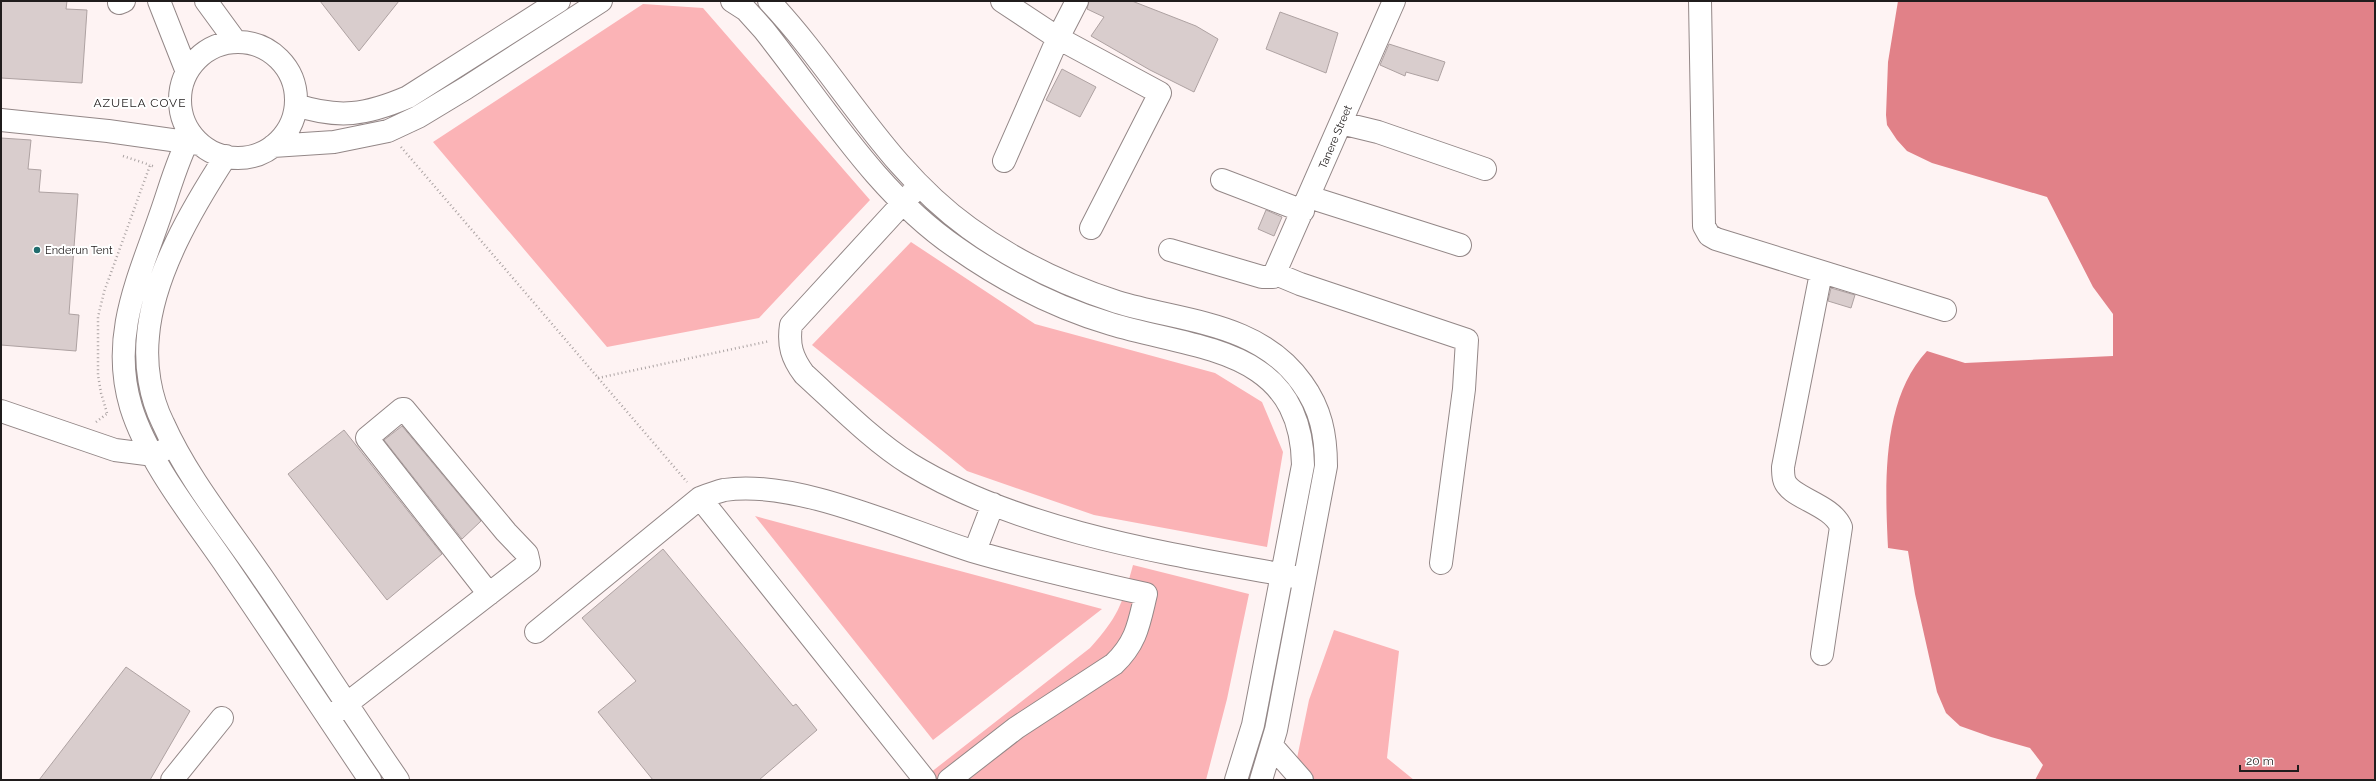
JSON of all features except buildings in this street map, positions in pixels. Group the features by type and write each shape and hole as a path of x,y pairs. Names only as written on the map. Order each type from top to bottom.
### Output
{"street":[{"path":"159,1 187,72"},
{"path":"206,1 236,42"},
{"path":"296,105 321,113 333,114 366,112 381,109 408,97 559,1"},
{"path":"1,120 193,140 213,152 226,156 250,156 273,146 334,142 388,131 439,105 601,1"},
{"path":"732,1 746,10 764,30 878,177 903,203 956,248 1012,282 1066,309 1112,324 1218,351 1242,360 1260,372 1276,386 1289,405 1299,426 1303,465 1253,725 1236,780"},
{"path":"769,1 823,67 896,162 919,186 970,229 1024,262 1076,287 1118,302 1225,329 1253,339 1275,353 1294,371 1309,393 1322,418 1326,443 1325,473 1272,746 1261,780"},
{"path":"1002,1 1058,38 1160,93 1091,228"},
{"path":"1004,161 1058,38 1077,1"},
{"name":"Tanere Street","path":"1276,274 1394,1"},
{"path":"1700,1 1704,226 1706,231 1716,239 1821,273 1944,310"},
{"path":"273,146 289,128 296,105 292,78 285,65 264,48 250,43 236,42 221,44 207,51 196,60 187,72 182,84 181,110 193,140 129,304 124,335 131,407 141,433 176,492 370,780"},
{"path":"1341,123 1378,132 1485,169"},
{"path":"850,141 868,127"},
{"path":"226,156 206,186 173,251 160,282 152,309 148,336 151,386 163,423 194,479 398,780"},
{"path":"1222,180 1306,204 1460,244"},
{"path":"919,186 791,325 789,336 794,362 804,374 887,447 933,478 993,504 1075,531 1305,579"},
{"path":"1170,250 1262,277 1270,278 1276,274 1467,340 1464,389 1442,563"},
{"path":"1821,273 1783,467 1784,481 1791,489 1832,513 1841,527 1822,654"},
{"path":"328,717 347,705 529,563 527,554 506,532 404,409 402,409 367,438 489,594"},
{"path":"1,411 115,450 154,455 174,444"},
{"path":"536,632 700,498 723,490 753,490 791,494 835,504 975,551 1071,578 1146,594 1134,639 1126,652 1114,664 1016,728 948,780"},
{"path":"700,498 925,780"},
{"path":"975,551 993,504"},
{"path":"172,780 222,718"},
{"path":"1272,746 1299,779"}],"path":[{"path":"388,131 700,498"},
{"path":"598,378 789,336"},
{"path":"83,440 94,423 107,413 131,407"}],"shaded area":[{"path":"1898,1 2375,1 2375,780 2035,780 2043,765 2030,748 1960,726 1946,713 1937,692 1915,594 1908,551 1888,548 1886,498 1889,445 1901,394 1912,371 1927,351 1965,363 2113,356 2113,314 2093,287 2047,197 1932,163 1907,151 1897,140 1887,125 1886,115 1888,62"},
{"path":"643,4 703,8 870,200 759,318 607,347 433,142"},
{"path":"911,242 1035,324 1215,373 1262,402 1283,452 1267,547 1094,515 967,471 812,345"},
{"path":"755,516 1102,609 933,740"},
{"path":"1133,565 1249,594 1227,699 1206,780 921,780 1090,648 1107,628 1118,610 1126,590"},
{"path":"1334,630 1399,651 1387,758 1414,780 1289,780 1296,763 1309,700"}],"place":[{"name":"Enderun Tent","path":"37,250"}],"district":[{"name":"AZUELA COVE","path":"140,103"}]}
